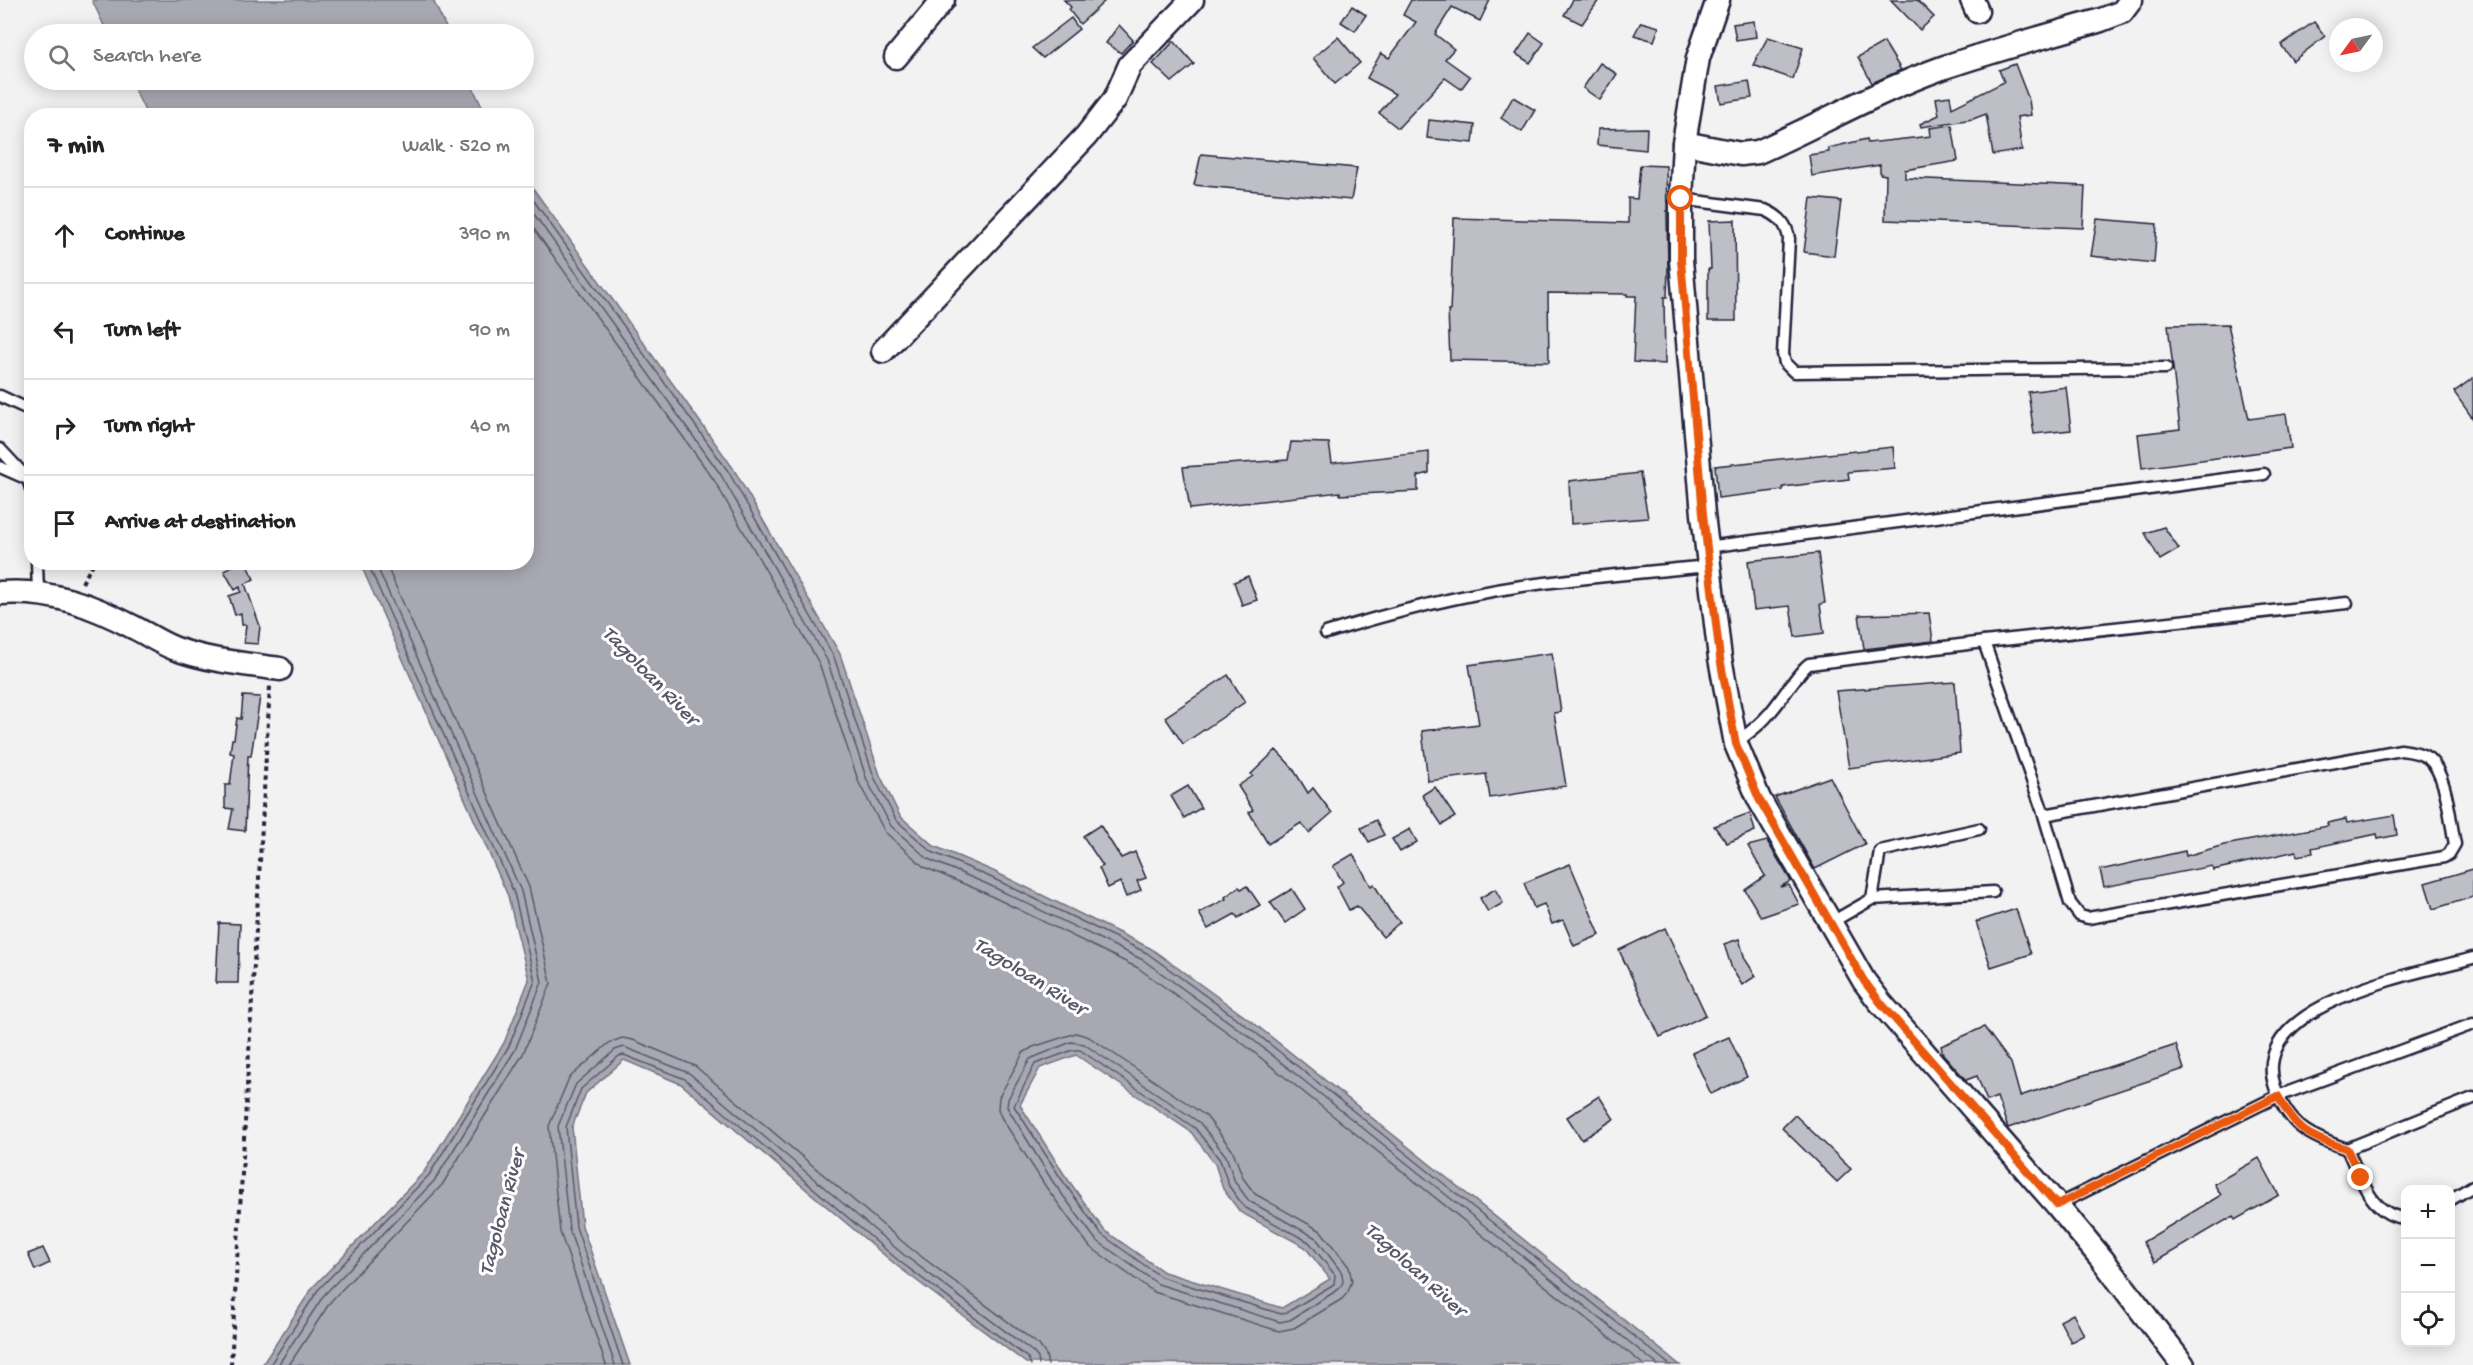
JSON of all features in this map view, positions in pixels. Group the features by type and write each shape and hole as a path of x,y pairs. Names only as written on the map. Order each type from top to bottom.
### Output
{"street":[{"path":"896,57 943,0"},
{"path":"883,351 1086,136 1115,99 1130,65 1192,0"},
{"path":"1718,0 1698,58 1684,143 1681,260 1708,557 1720,658 1736,744 1759,799 1864,981 2057,1205 2184,1365"},
{"path":"1684,143 1741,154 1758,152 1909,81 1942,68 2101,20 2122,12 2131,0"},
{"path":"0,594 38,593 74,600 105,612 176,649 208,658 276,668"}],"lane":[{"path":"1681,199 1765,210 1775,214 1787,229 1789,239 1783,354 1785,363 1794,372 2166,368"},
{"path":"0,396 24,407"},
{"path":"0,449 24,475"},
{"path":"0,467 24,477"},
{"path":"1326,633 1378,616 1480,593 2264,474"},
{"path":"37,570 38,593"},
{"path":"1736,744 1766,718 1803,668 1809,664 1984,642 2347,603"},
{"path":"1984,642 2044,815 2070,903 2080,916 2088,918 2444,857 2449,854 2455,844 2442,780 2437,768 2428,758 2416,752 2401,750 2044,815"},
{"path":"1872,898 1880,851 1978,829"},
{"path":"1829,923 1872,898 1993,892"},
{"path":"2473,958 2385,982 2328,1003 2304,1017 2287,1031 2277,1043 2271,1060 2273,1080 2278,1096 2292,1122 2314,1137 2347,1149 2473,1098"},
{"path":"2057,1205 2278,1096 2473,1024"},
{"path":"2347,1149 2371,1198 2382,1210 2396,1218 2401,1218"},
{"path":"2455,1197 2473,1186"}],"path":[{"path":"231,1365 276,668"}],"water":[{"path":"92,0 433,0 444,24 103,24"},
{"path":"135,90 474,90 483,108 144,108"},
{"name":"Tagoloan River","path":"534,190 733,468 840,654 880,775 900,816 934,846 993,871 1150,948 1255,1024 1680,1365 1026,1363 896,1265 681,1084 624,1060 586,1093 572,1127 582,1226 630,1365 262,1365 313,1287 424,1172 504,1043 529,980 508,896 363,570 534,570","holes":["1076,1055 1191,1132 1215,1164 1223,1189 1240,1212 1305,1247 1330,1279 1282,1308 1164,1272 1104,1230 1064,1174 1020,1105 1040,1068"]}],"building":[{"path":"1064,0 1106,0 1080,24 1069,10 1071,7"},
{"path":"1411,0 1490,0 1480,21 1452,7 1435,34 1454,49 1445,59 1470,77 1461,89 1445,78 1398,128 1379,113 1395,94 1367,78 1381,53 1389,58 1416,22 1403,15"},
{"path":"1573,0 1599,0 1582,24 1564,15"},
{"path":"1891,0 1917,0 1934,17 1920,30"},
{"path":"1352,6 1366,15 1355,31 1341,22"},
{"path":"1071,18 1079,29 1043,58 1032,48"},
{"path":"1754,21 1756,37 1736,40 1733,24"},
{"path":"1641,22 1659,27 1654,41 1634,35"},
{"path":"2314,22 2325,36 2293,61 2281,45"},
{"path":"1119,25 1133,40 1121,53 1106,43"},
{"path":"1530,33 1544,43 1530,63 1516,54"},
{"path":"1338,37 1360,63 1335,84 1313,58"},
{"path":"1768,37 1803,48 1793,79 1753,65"},
{"path":"1174,41 1194,64 1172,82 1153,64"},
{"path":"1884,42 1901,70 1872,83 1858,57"},
{"path":"1600,63 1617,74 1600,100 1583,88"},
{"path":"2015,64 2029,100 2031,115 2017,117 2022,150 1993,155 1986,114 1973,119 1921,127 1920,124 1939,115 1936,98 1950,96 1952,108 2004,82 1999,70"},
{"path":"1749,81 1752,98 1721,103 1718,86"},
{"path":"1513,97 1535,110 1522,132 1501,118"},
{"path":"1429,120 1475,125 1473,143 1427,138"},
{"path":"1952,125 1958,161 1905,170 1905,178 2085,186 2083,228 1885,220 1886,175 1880,174 1880,165 1812,176 1809,155 1829,152 1828,148 1867,139 1868,143 1931,136 1930,128"},
{"path":"1647,128 1646,150 1597,145 1598,129"},
{"path":"1201,154 1357,168 1351,200 1194,185"},
{"path":"1640,165 1666,166 1668,267 1667,297 1664,297 1665,364 1633,362 1636,296 1627,296 1627,294 1548,293 1549,362 1450,360 1448,310 1450,311 1454,218 1628,223 1628,198 1637,199"},
{"path":"1811,198 1841,201 1834,256 1804,252"},
{"path":"2097,219 2157,224 2154,263 2091,256"},
{"path":"1735,220 1736,321 1708,321 1708,269 1711,269 1709,221"},
{"path":"2228,324 2249,419 2286,414 2291,448 2142,468 2138,434 2180,429 2168,325"},
{"path":"2473,378 2473,419 2454,392"},
{"path":"2066,387 2071,430 2034,434 2028,392"},
{"path":"1291,442 1329,443 1332,463 1429,452 1429,473 1418,476 1418,491 1340,495 1340,492 1190,509 1183,467 1288,460"},
{"path":"1893,447 1895,468 1848,472 1849,479 1718,498 1715,466"},
{"path":"1640,473 1648,518 1571,524 1569,481"},
{"path":"2164,527 2179,549 2160,560 2145,533"},
{"path":"1818,553 1825,603 1820,604 1824,633 1795,637 1790,606 1754,610 1748,561"},
{"path":"249,570 254,579 245,584 260,626 258,644 244,643 246,625 242,625 241,613 235,615 229,596 241,592 240,587 235,590 224,571"},
{"path":"1248,576 1257,600 1242,605 1234,582"},
{"path":"1929,613 1933,641 1864,649 1859,615"},
{"path":"1552,653 1561,712 1554,713 1566,786 1490,798 1486,774 1428,781 1422,731 1479,724 1469,665"},
{"path":"1228,675 1245,702 1183,744 1165,717"},
{"path":"1955,682 1960,753 1849,768 1836,691"},
{"path":"243,696 260,697 251,756 248,756 245,831 229,829 233,809 225,808 225,785 230,785 234,754 230,753 232,739 234,739 237,718 241,719"},
{"path":"1276,750 1292,767 1308,793 1313,788 1332,813 1309,833 1301,823 1268,844 1249,812 1253,810 1238,786 1253,776 1251,774"},
{"path":"1830,777 1865,844 1815,869 1775,797"},
{"path":"1188,786 1201,808 1184,818 1171,796"},
{"path":"1435,787 1455,817 1442,825 1422,795"},
{"path":"1750,813 1755,831 1727,843 1714,826"},
{"path":"2394,815 2397,835 2378,839 2377,834 2312,848 2313,853 2297,856 2296,851 2213,870 2212,866 2104,887 2100,870 2185,851 2186,856 2224,845 2328,826 2327,823 2346,819 2347,823"},
{"path":"1376,820 1384,835 1369,842 1361,828"},
{"path":"1100,825 1121,858 1135,852 1146,878 1137,881 1141,890 1126,897 1120,882 1108,888 1099,868 1103,866 1083,836"},
{"path":"1410,829 1417,842 1400,852 1392,839"},
{"path":"1767,841 1791,881 1780,887 1789,885 1799,904 1761,917 1745,890 1765,876 1748,846"},
{"path":"1353,854 1371,886 1374,884 1390,911 1400,922 1383,937 1357,906 1349,910 1337,887 1343,882 1333,866"},
{"path":"1570,864 1600,935 1574,946 1563,920 1552,924 1544,904 1534,908 1524,883"},
{"path":"2473,869 2473,897 2433,909 2425,883"},
{"path":"1247,886 1260,905 1238,918 1235,914 1208,929 1199,913 1226,899 1225,897 1239,887 1241,889"},
{"path":"1292,889 1305,909 1285,923 1270,902"},
{"path":"1495,889 1503,903 1488,912 1480,898"},
{"path":"2016,909 2031,954 1991,967 1976,922"},
{"path":"219,923 240,924 238,983 216,983"},
{"path":"1665,928 1706,1015 1660,1037 1619,950"},
{"path":"1739,939 1745,959 1756,976 1742,985 1732,969 1724,944"},
{"path":"1984,1027 2011,1063 2020,1096 2176,1045 2184,1069 2008,1128 1997,1097 1987,1101 1977,1076 1966,1080 1943,1054 1941,1046"},
{"path":"1729,1037 1747,1077 1711,1094 1692,1053"},
{"path":"1599,1096 1614,1119 1582,1140 1567,1117"},
{"path":"1795,1115 1851,1169 1837,1182 1782,1128"},
{"path":"2259,1158 2279,1195 2235,1220 2233,1216 2155,1262 2143,1242 2221,1195 2214,1184"},
{"path":"43,1248 50,1263 35,1270 28,1254"},
{"path":"2073,1314 2084,1335 2071,1342 2060,1321"}],"route":[{"path":"1681,199 1681,260 1703,514 1720,658 1736,744 1759,799 1864,981 2057,1205 2278,1096 2292,1122 2300,1129 2314,1137 2347,1149 2361,1178"}]}
